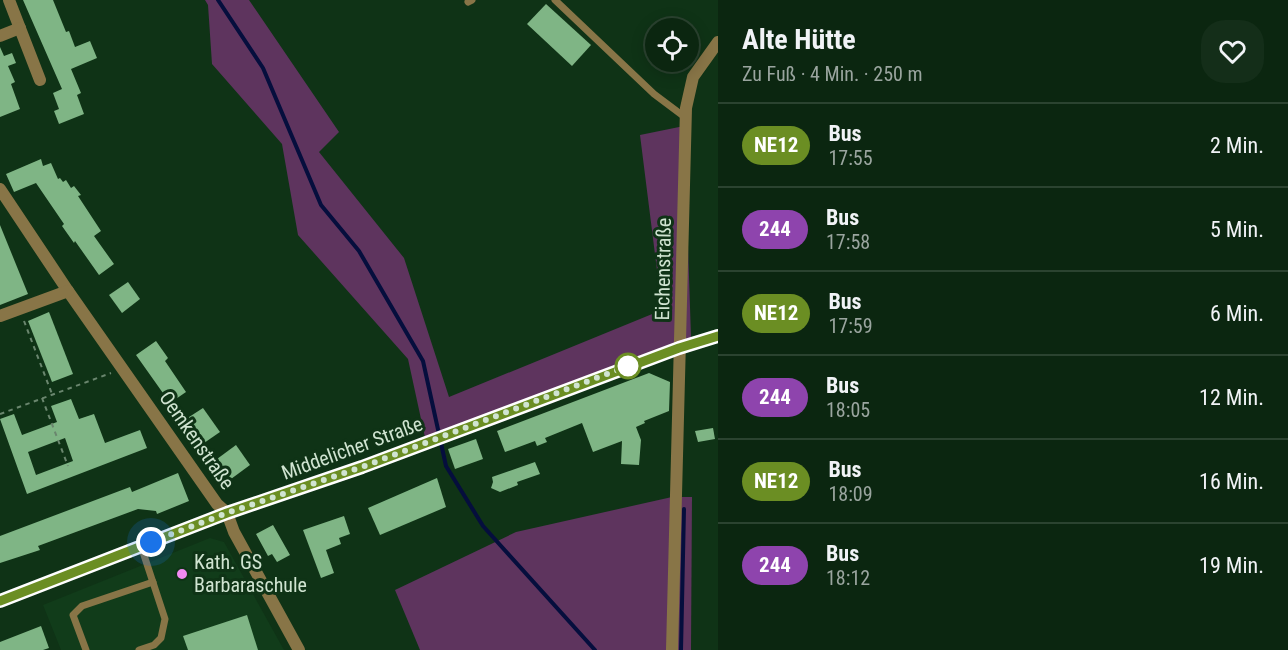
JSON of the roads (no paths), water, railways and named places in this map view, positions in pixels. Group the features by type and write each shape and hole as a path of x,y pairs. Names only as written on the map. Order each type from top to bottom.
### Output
{"street":[{"path":"9,0 40,80"},
{"path":"0,36 20,28"},
{"name":"Eichenstraße","path":"672,650 686,118 693,77 718,42"},
{"name":"Oemkenstraße","path":"0,189 122,369 218,504 227,513 234,532 299,650"},
{"path":"0,316 68,291"},
{"name":"Middelicher Straße","path":"0,601 227,513 362,467 679,348 718,336"}],"lane":[{"path":"555,0 654,94 686,118"},
{"path":"139,650 154,645 161,638 165,628 165,620 141,546"},
{"path":"86,650 73,615 76,610 153,582"}],"waterway":[{"path":"218,0 263,68 321,205 359,251 423,361 446,466 483,526 595,650"},
{"path":"681,650 684,509"}],"place":[{"name":"Kath. GS Barbaraschule","path":"182,574"}]}
